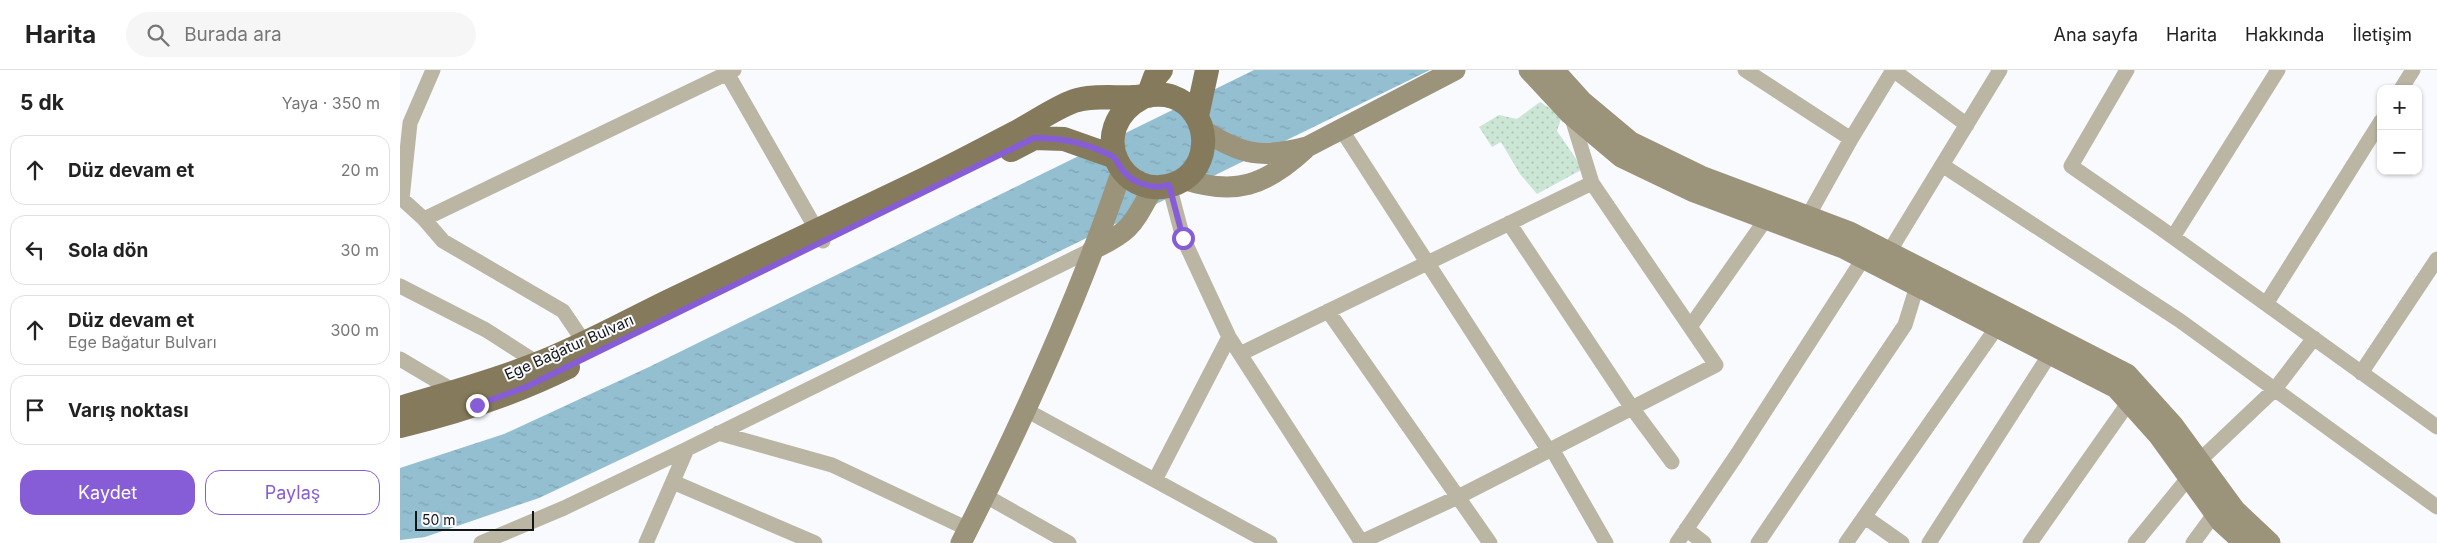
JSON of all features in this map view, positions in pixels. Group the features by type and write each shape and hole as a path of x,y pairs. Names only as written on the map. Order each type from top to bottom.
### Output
{"main road":[{"path":"1093,249 1117,238 1132,226 1169,183 1190,174 1199,161 1204,146 1200,123 1207,70"},
{"path":"1307,147 1287,166 1260,180 1231,189 1133,180 1118,164 1112,143 1117,121 1130,104 1153,82 1158,94 1173,97 1186,104 1200,123 1228,146 1248,153 1287,153 1307,147 1455,70"},
{"path":"1529,70 1570,114 1621,157 1694,192 1843,248 2116,388 2159,436 2270,543"},
{"path":"1554,70 1582,101 1631,142 1701,176 1850,232 2127,374 2173,425 2215,513 2244,543"},
{"name":"Ege Bağatur Bulvarı","path":"400,426 477,405 526,387 820,236 1075,101 1153,82"},
{"name":"Ege Bağatur Bulvarı","path":"400,408 539,364 1034,138 1064,138 1118,164"},
{"path":"965,536 1026,410 1093,249 1118,164"}],"street":[{"path":"433,70 410,123 402,199 424,219 443,241 563,311 584,342"},
{"path":"1745,70 1851,139"},
{"path":"1808,216 1851,139 1893,70 1967,124"},
{"path":"1889,252 2000,70"},
{"path":"2127,70 2071,166 2437,427"},
{"path":"2173,237 2278,70"},
{"path":"2404,85 2413,70"},
{"path":"424,219 730,72 820,236"},
{"path":"1169,183 1183,238 1229,337 1361,542 1458,496 1716,365 1592,183 1570,114"},
{"path":"2266,304 2377,127"},
{"path":"1341,129 1550,450 1606,543"},
{"path":"1942,165 2179,320 2437,507"},
{"path":"1240,354 1592,183"},
{"path":"1690,327 1766,220"},
{"path":"1509,223 1632,408 1672,462"},
{"path":"481,543 564,508 687,449 1093,249"},
{"path":"2361,373 2437,258"},
{"path":"1677,543 1863,259"},
{"path":"400,286 486,330 539,364"},
{"path":"1758,543 1906,325 1917,286"},
{"path":"1328,311 1490,543"},
{"path":"1846,543 1997,327"},
{"path":"1155,480 1229,337"},
{"path":"2135,543 2194,469 2275,389 2314,338"},
{"path":"1929,543 2050,354"},
{"path":"400,359 477,405"},
{"path":"2030,543 2128,402"},
{"path":"1026,410 1270,543"},
{"path":"718,433 832,465 965,536"},
{"path":"646,543 687,449"},
{"path":"673,482 815,543"},
{"path":"984,495 1069,543"},
{"path":"2193,543 2215,513"},
{"path":"1865,517 1902,543"},
{"path":"1686,529 1704,543"}],"green space":[{"path":"1540,102 1562,116 1557,131 1583,169 1537,194 1520,174 1501,142 1492,147 1479,127 1499,115 1517,119"}],"water":[{"path":"1254,70 1430,70 1015,273 539,498 425,537 400,540 400,468 504,434 649,367"}],"route":[{"path":"477,405 526,387 1034,138 1064,138 1087,146 1115,157 1122,170 1133,180 1147,186 1162,187 1169,185 1183,238"}]}
